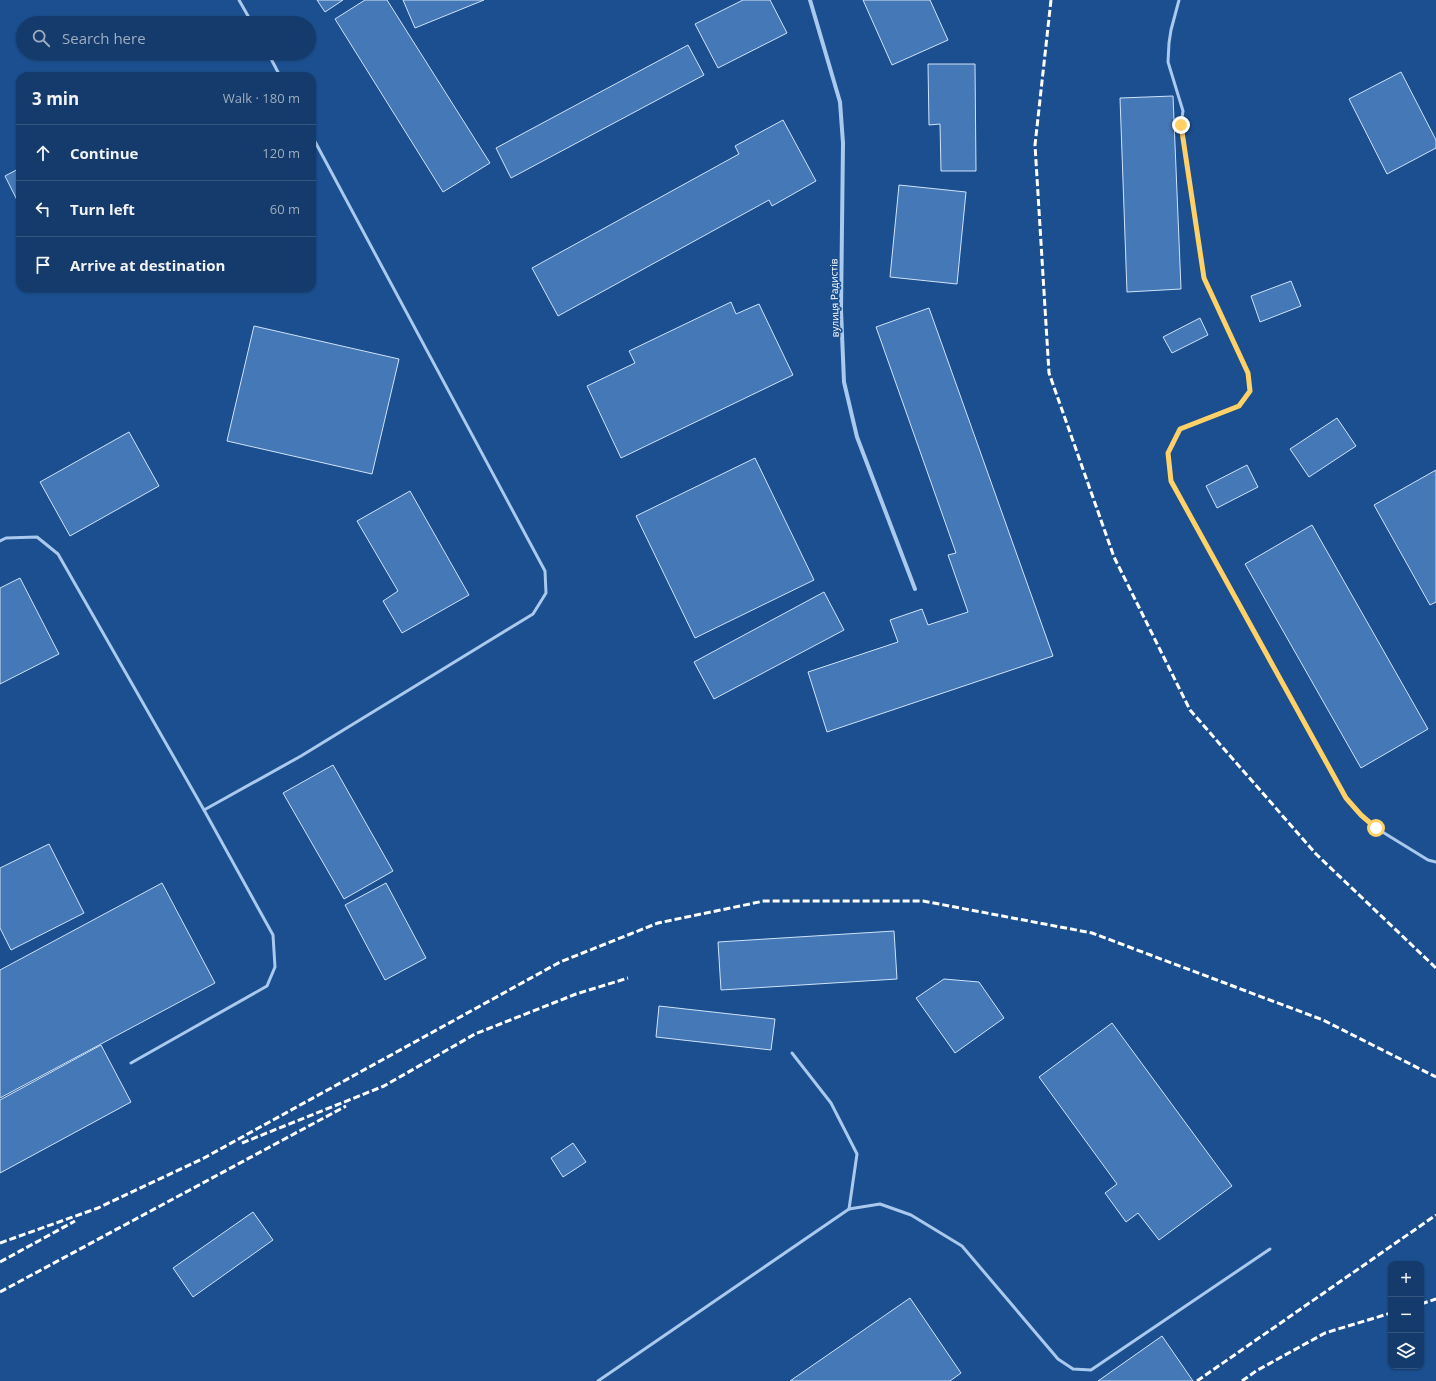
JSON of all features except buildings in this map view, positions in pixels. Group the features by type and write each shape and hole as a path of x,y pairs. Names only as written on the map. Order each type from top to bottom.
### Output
{"street":[{"name":"вулиця Радистів","path":"810,0 840,102 843,143 841,310 844,382 857,437 915,589"}],"lane":[{"path":"239,0 248,16"},
{"path":"1179,0 1171,30 1168,62 1184,111 1181,125 1204,278 1248,373 1250,391 1239,406 1180,429 1168,453 1171,481 1346,798 1361,815 1376,828 1428,860 1436,862"},
{"path":"272,60 278,72"},
{"path":"204,810 301,756 533,614 546,593 545,571 316,143"},
{"path":"0,541 6,538 37,537 58,554 204,810 273,935 275,967 267,986 131,1063"},
{"path":"792,1053 831,1103 857,1154 849,1209"},
{"path":"598,1381 849,1209 880,1204 911,1215 962,1246 1058,1359 1073,1369 1091,1370 1270,1249"}],"railway":[{"path":"1051,0 1035,145 1049,373 1114,557 1190,710 1316,854 1436,968"},
{"path":"0,1243 98,1208 204,1158 560,962 658,923 764,901 923,901 1092,933 1323,1020 1436,1077"},
{"path":"242,1143 384,1086 475,1034 576,994 628,978"},
{"path":"0,1292 346,1106"},
{"path":"1197,1381 1436,1215"},
{"path":"0,1262 75,1221"},
{"path":"1424,1303 1436,1299"},
{"path":"1242,1381 1256,1371 1325,1333 1388,1314"}],"route":[{"path":"1181,125 1204,278 1248,373 1250,391 1239,406 1180,429 1168,453 1171,481 1346,798 1361,815 1376,828"}]}
